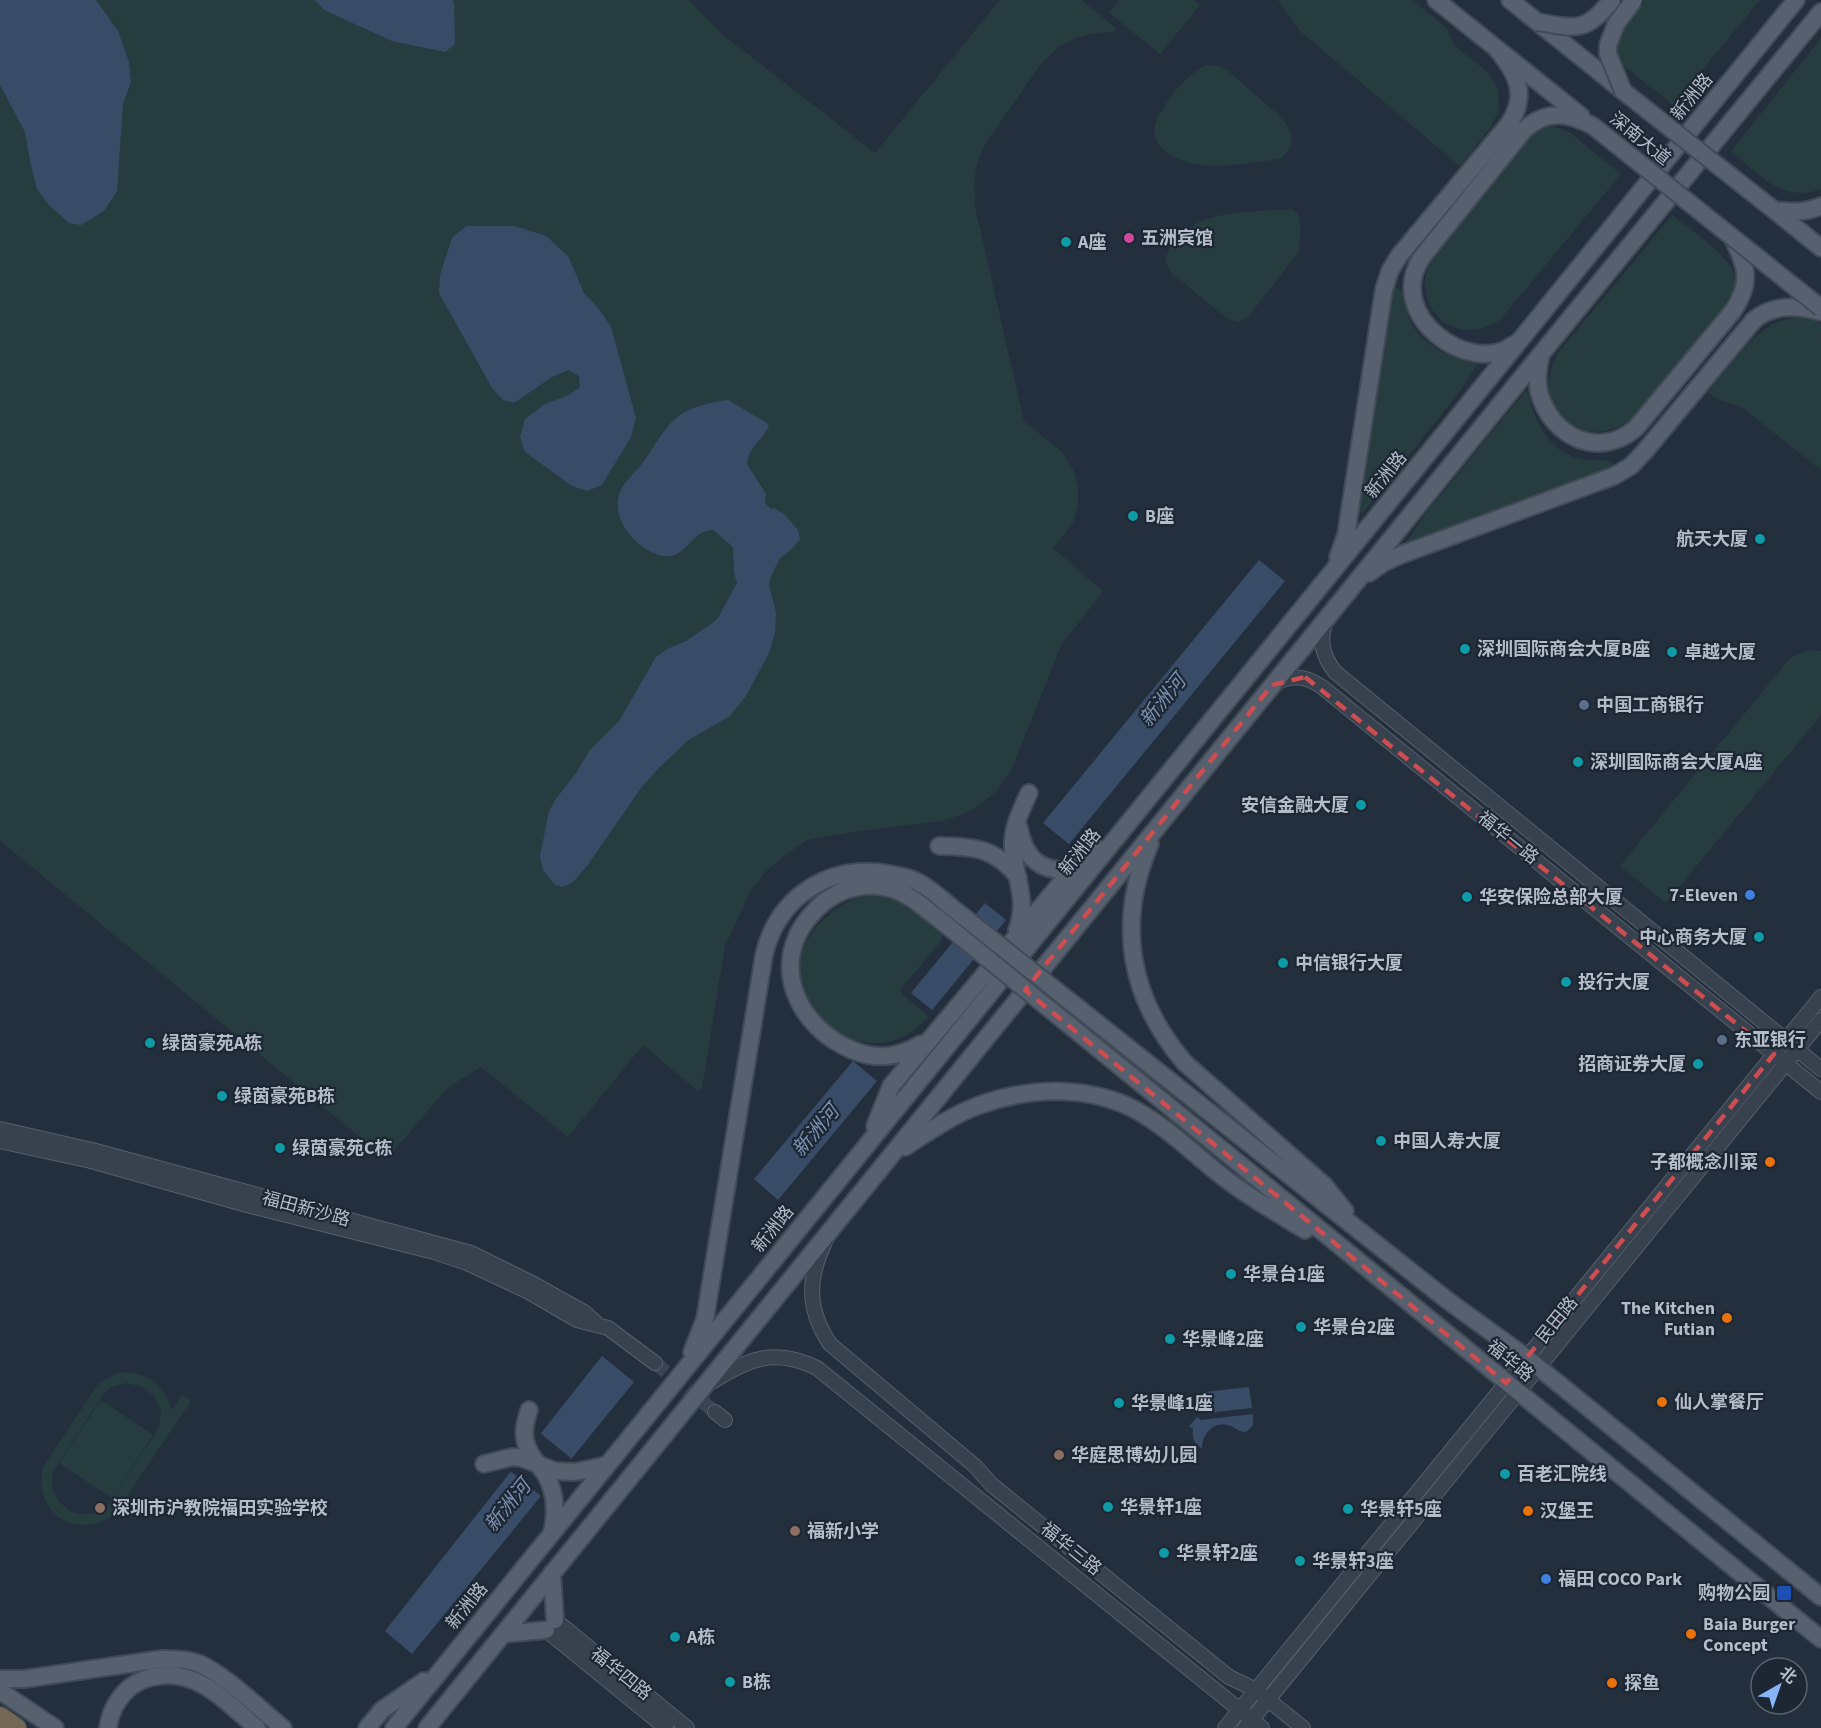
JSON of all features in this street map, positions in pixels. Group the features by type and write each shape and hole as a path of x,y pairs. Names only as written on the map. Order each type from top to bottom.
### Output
{"highway":[{"path":"0,1718 16,1728"}],"main road":[{"name":"深南大道","path":"1436,0 1821,310"},
{"name":"深南大道","path":"1510,0 1821,248"},
{"path":"1538,22 1559,26 1584,26 1593,21 1612,0"},
{"path":"1623,91 1608,54 1608,45 1616,24 1634,0"},
{"name":"新洲路","path":"394,1728 1796,0"},
{"path":"427,1728 1350,589 1819,15"},
{"path":"1331,574 1346,535 1384,290 1390,271 1399,256 1508,125 1516,112 1519,96 1518,83 1510,66 1496,48"},
{"path":"1521,339 1508,349 1494,354 1477,353 1443,340 1419,315 1412,299 1413,272 1422,257 1534,121 1552,115 1573,116 1593,126"},
{"path":"1774,210 1796,212 1821,206"},
{"path":"1541,354 1537,372 1538,390 1554,420 1582,441 1598,444 1613,442 1627,436 1733,311 1744,293 1746,284 1744,266 1732,237"},
{"path":"1350,589 1383,563 1624,471 1645,451 1754,320 1762,314 1780,308 1821,310"},
{"path":"1015,937 1022,919 1023,905 1012,846 1018,820 1029,793"},
{"path":"1164,819 1140,869 1132,901 1130,933 1134,962 1142,991 1154,1020 1168,1043 1185,1063 1324,1185 1362,1233"},
{"path":"1018,820 1022,844 1033,860 1050,869 1072,870"},
{"path":"869,1142 891,1086 1072,870 1130,821"},
{"path":"939,846 974,847 987,851 1011,868 1018,878"},
{"name":"福华路","path":"680,1376 705,1319 764,955 773,926 784,910 807,890 833,876 872,871 910,879 950,906 1473,1320 1533,1362 1821,1597"},
{"name":"福华路","path":"934,1034 906,1053 875,1057 843,1046 821,1031 804,1013 793,987 791,962 796,938 809,918 827,900 849,889 873,886 892,889 910,897 1821,1639"},
{"path":"889,1158 939,1125 976,1106 1016,1095 1052,1090 1085,1092 1118,1102 1151,1119 1228,1181 1358,1263"},
{"path":"529,1410 524,1432 525,1441 551,1487 556,1508 552,1533"},
{"path":"484,1464 512,1457 522,1458 546,1468 564,1472 607,1465"},
{"path":"503,1634 551,1625 552,1573"},
{"path":"0,1679 24,1679 162,1659 184,1660 200,1665 216,1674 283,1728"},
{"path":"368,1728 382,1710 440,1671"},
{"path":"108,1728 115,1705 133,1685 152,1677 174,1675 189,1677 201,1683 257,1728"},
{"path":"444,1728 460,1687"},
{"path":"0,1692 55,1728"}],"street":[{"name":"福华一路","path":"1327,618 1321,643 1324,654 1335,672 1821,1069"},
{"name":"福华一路","path":"1272,685 1295,677 1305,677 1322,687 1821,1092"},
{"name":"民田路","path":"1253,1725 1268,1700 1821,997"},
{"name":"民田路","path":"1533,1362 1821,1020"},
{"name":"福田新沙路","path":"0,1129 92,1150 471,1253 558,1297 584,1312 598,1324"},
{"name":"福田新沙路","path":"0,1141 91,1161 247,1205 434,1252 467,1263 500,1277 577,1320 608,1328 656,1363"},
{"name":"福华三路","path":"833,1227 821,1252 812,1295 813,1313 820,1330 830,1344 975,1466 992,1485 1220,1670 1256,1690 1303,1728"},
{"name":"福华三路","path":"703,1388 741,1365 768,1357 781,1356 800,1360 817,1368 1240,1710 1253,1725"},
{"name":"民田路","path":"1225,1728 1512,1388"},
{"name":"福华四路","path":"551,1625 666,1728"},
{"name":"福华四路","path":"551,1625 687,1728"}],"highlighted area":[{"path":"1305,677 1774,1054 1506,1383 1025,990 1272,685"}],"green space":[{"path":"0,0 689,0 722,34 875,153 1000,0 1082,0 1117,29 1114,32 1076,38 1050,54 987,141 980,154 975,173 975,207 1024,421 1062,452 1073,469 1078,486 1078,503 1073,523 1053,548 1103,591 1061,646 1011,771 995,793 973,809 942,821 807,840 766,871 751,890 725,946 702,1088 698,1091 643,1045 568,1137 481,1067 447,1088 387,1159 0,841"},
{"path":"1119,0 1194,0 1200,5 1160,54 1109,13"},
{"path":"1278,0 1412,0 1447,28 1453,44 1490,74 1498,90 1499,111 1490,128 1460,166 1301,32"},
{"path":"1640,0 1760,0 1673,105 1622,64 1618,55 1616,46 1620,30"},
{"path":"1821,38 1821,189 1807,193 1794,193 1783,190 1761,177 1731,151"},
{"path":"1207,65 1226,69 1281,117 1291,133 1291,141 1288,150 1280,159 1236,165 1205,165 1176,158 1160,145 1154,130 1162,110 1182,84 1200,68"},
{"path":"1552,126 1569,132 1621,174 1500,320 1482,328 1465,330 1450,326 1438,317 1429,305 1425,289 1427,272 1434,254 1533,133"},
{"path":"1292,209 1298,214 1301,229 1298,253 1248,317 1238,322 1228,319 1170,272 1165,260 1173,243 1186,230 1201,222 1236,213"},
{"path":"1672,215 1726,260 1732,269 1736,283 1731,300 1638,414 1609,430 1599,432 1579,428 1569,423 1560,414 1552,403 1548,390 1557,354"},
{"path":"1393,286 1401,290 1410,321 1427,342 1441,352 1480,360 1458,394 1364,511 1359,514 1357,513"},
{"path":"1794,317 1814,320 1821,324 1821,470 1743,408 1720,400 1708,392 1751,340 1772,324"},
{"path":"1525,392 1528,393 1534,414 1545,435 1561,451 1582,459 1607,461 1614,465 1613,468 1404,546 1426,513"},
{"path":"1808,650 1821,651 1821,715 1666,903 1620,866 1786,663 1792,657"},
{"path":"869,894 891,897 900,901 943,932 941,941 900,990 927,1015 927,1018 901,1037 874,1043 847,1037 824,1023 807,1001 800,976 804,948 822,921 844,904"},
{"path":"127,1372 150,1379 161,1389 172,1410 182,1395 191,1401 115,1514 100,1522 86,1525 72,1524 60,1518 44,1498 41,1483 43,1467 98,1384 116,1374","holes":["127,1383 143,1387 155,1397 161,1412 159,1428 107,1506 93,1514 77,1514 70,1511 58,1501 52,1486 53,1471 105,1392 112,1387"]},
{"path":"101,1400 153,1435 112,1498 59,1463"}],"water":[{"path":"0,0 96,0 118,31 129,62 131,82 123,104 117,191 104,211 81,225 69,223 48,204 37,189 25,132 0,85"},
{"path":"315,0 452,0 454,2 455,44 445,52 392,41 324,10"},
{"path":"466,226 515,226 546,236 568,256 584,293 611,327 636,418 631,437 602,485 587,491 572,486 525,452 520,437 525,419 545,404 569,395 580,387 579,376 568,370 552,377 514,403 503,400 492,388 439,293 440,275 452,238"},
{"path":"728,400 769,426 750,453 747,464 766,494 765,503 771,509 774,508 785,515 798,530 800,539 780,558 771,576 769,585 776,612 775,632 769,653 746,696 730,716 687,741 641,788 587,866 573,882 562,887 555,885 543,870 540,856 549,811 556,799 590,750 619,721 656,657 667,649 686,641 714,622 737,583 734,573 733,547 713,530 699,535 677,554 663,556 654,553 636,541 623,524 619,515 619,495 626,482 674,420 697,407"},
{"name":"新洲河","path":"1259,560 1285,581 1069,844 1043,823"},
{"path":"985,903 1006,920 932,1010 911,993"},
{"name":"新洲河","path":"853,1061 877,1081 778,1200 754,1179"},
{"name":"新洲河","path":"602,1356 634,1382 412,1654 385,1631"},
{"path":"1249,1387 1252,1408 1207,1413 1205,1392"},
{"path":"1253,1414 1253,1425 1246,1432 1223,1424 1213,1427 1206,1434 1202,1448 1194,1440 1193,1429 1189,1426 1197,1417 1201,1420"}],"pier":[{"path":"539,1432 573,1460 543,1498 509,1470"}],"tunnel":[{"path":"655,1363 715,1412"}],"place":[{"name":"五洲宾馆","path":"1129,238"},
{"name":"A座","path":"1066,242"},
{"name":"B座","path":"1133,516"},
{"name":"航天大厦","path":"1760,539"},
{"name":"深圳国际商会大厦B座","path":"1465,649"},
{"name":"卓越大厦","path":"1672,652"},
{"name":"中国工商银行","path":"1584,705"},
{"name":"深圳国际商会大厦A座","path":"1578,762"},
{"name":"安信金融大厦","path":"1361,805"},
{"name":"7-Eleven","path":"1750,895"},
{"name":"华安保险总部大厦","path":"1467,897"},
{"name":"中心商务大厦","path":"1759,937"},
{"name":"中信银行大厦","path":"1283,963"},
{"name":"投行大厦","path":"1566,982"},
{"name":"东亚银行","path":"1722,1040"},
{"name":"绿茵豪苑A栋","path":"150,1043"},
{"name":"招商证券大厦","path":"1698,1064"},
{"name":"绿茵豪苑B栋","path":"222,1096"},
{"name":"中国人寿大厦","path":"1381,1141"},
{"name":"绿茵豪苑C栋","path":"280,1148"},
{"name":"子都概念川菜","path":"1770,1162"},
{"name":"华景台1座","path":"1231,1274"},
{"name":"The Kitchen Futian","path":"1727,1318"},
{"name":"华景台2座","path":"1301,1327"},
{"name":"华景峰2座","path":"1170,1339"},
{"name":"仙人掌餐厅","path":"1662,1402"},
{"name":"华景峰1座","path":"1119,1403"},
{"name":"华庭思博幼儿园","path":"1059,1455"},
{"name":"百老汇院线","path":"1505,1474"},
{"name":"华景轩1座","path":"1108,1507"},
{"name":"深圳市沪教院福田实验学校","path":"100,1508"},
{"name":"华景轩5座","path":"1348,1509"},
{"name":"汉堡王","path":"1528,1511"},
{"name":"福新小学","path":"795,1531"},
{"name":"华景轩2座","path":"1164,1553"},
{"name":"华景轩3座","path":"1300,1561"},
{"name":"福田 COCO Park","path":"1546,1579"},
{"name":"购物公园","path":"1784,1593"},
{"name":"Baia Burger Concept","path":"1691,1634"},
{"name":"A栋","path":"675,1637"},
{"name":"B栋","path":"730,1682"},
{"name":"探鱼","path":"1612,1683"}]}
